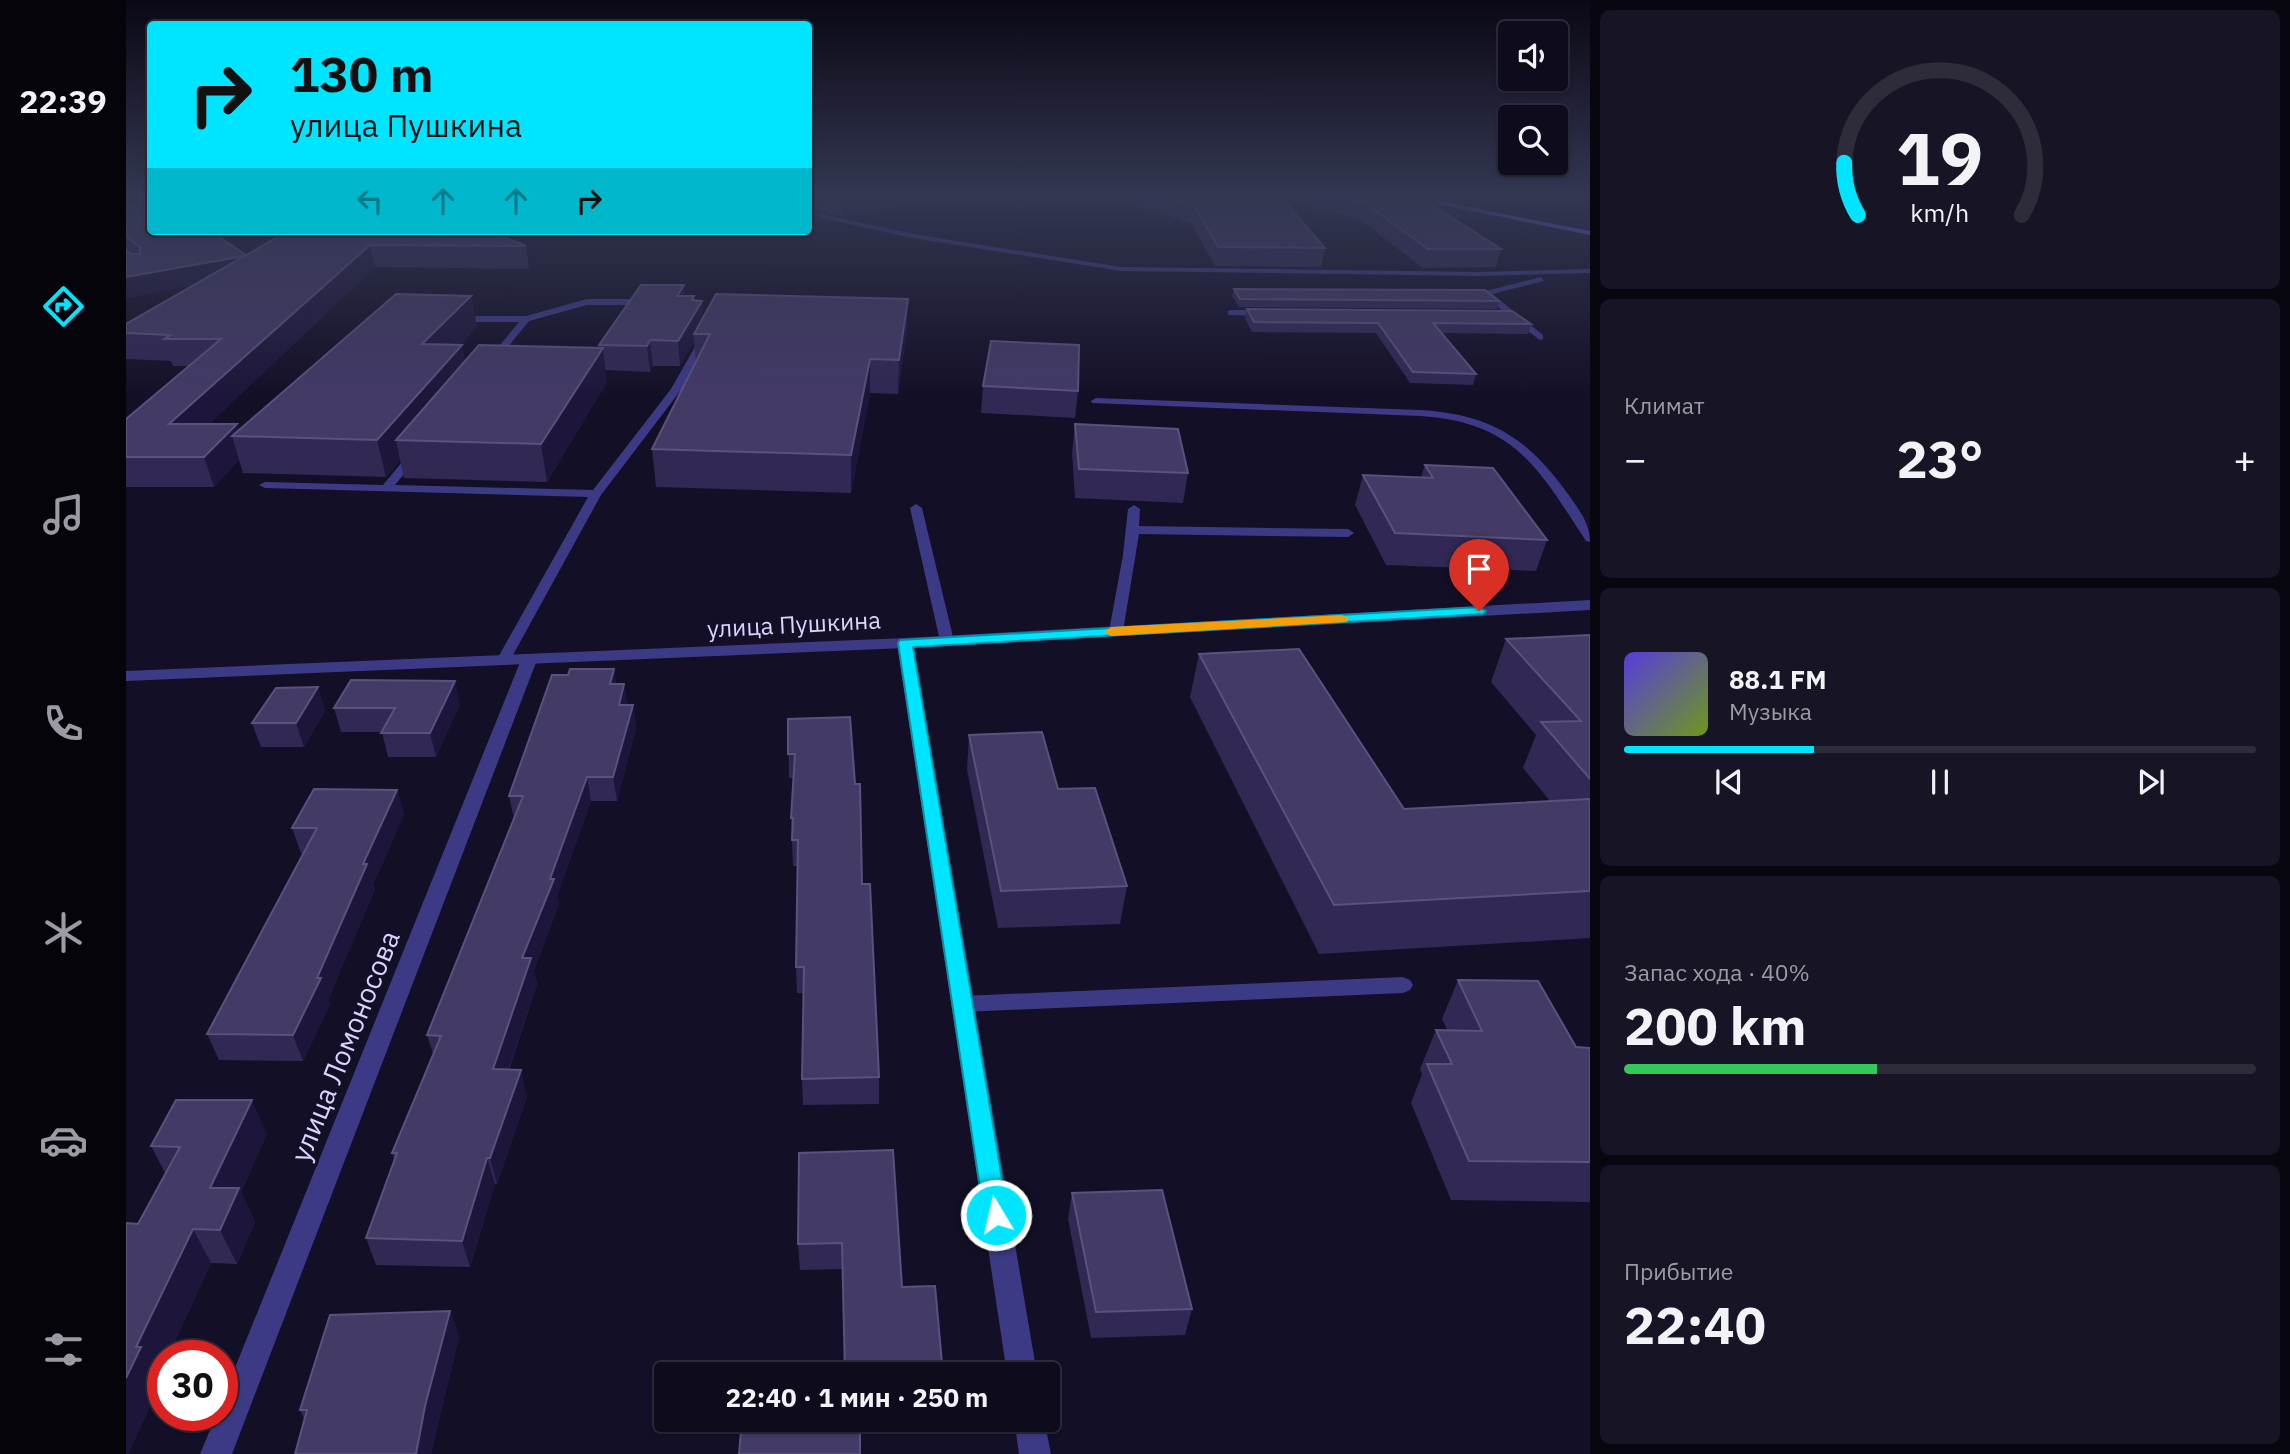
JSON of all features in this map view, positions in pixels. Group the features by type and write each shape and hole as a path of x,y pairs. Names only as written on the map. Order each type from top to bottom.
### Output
{"street":[{"name":"улица Пушкина","path":"126,676 947,641 1590,606"},
{"path":"905,643 1020,1362"},
{"name":"улица Ломоносова","path":"216,1454 529,660"},
{"path":"1031,1432 1035,1454"}],"lane":[{"path":"1082,263 1121,269 1438,274 1590,271"},
{"path":"1459,293 1486,293 1571,272"},
{"path":"1486,293 1540,337"},
{"path":"444,318 526,319 587,302 669,303"},
{"path":"1231,313 1284,313"},
{"path":"1485,315 1512,316"},
{"path":"482,372 526,319"},
{"path":"503,661 596,494 676,390 712,325"},
{"path":"1096,401 1391,412 1478,422 1511,440 1547,474 1590,538"},
{"path":"386,488 421,446"},
{"path":"265,485 596,494"},
{"path":"916,508 947,641"},
{"path":"1116,631 1134,530 1134,509"},
{"path":"1134,530 1348,533"},
{"path":"962,1004 1403,985"}],"building":[{"path":"126,263 205,263 126,277"},
{"path":"233,263 350,263 169,424 237,424 204,457 126,457 126,419 221,339 164,339 170,335 126,333 126,324"},
{"path":"641,285 684,285 677,296 694,296 692,300 702,301 678,341 650,340 647,346 599,345"},
{"path":"1234,289 1485,290 1499,301 1240,299"},
{"path":"396,294 471,296 422,344 462,345 377,440 232,436"},
{"path":"716,294 908,299 899,360 870,359 851,455 652,449 710,334 694,334"},
{"path":"1247,309 1512,311 1531,324 1433,323 1476,374 1413,372 1378,323 1254,322"},
{"path":"991,341 1079,345 1078,391 983,386"},
{"path":"479,345 603,348 541,444 396,440"},
{"path":"1075,424 1178,429 1188,473 1079,469"},
{"path":"1425,465 1493,468 1547,540 1395,533 1363,475 1433,478"},
{"path":"1590,635 1590,779 1541,722 1581,721 1506,639"},
{"path":"1299,649 1404,809 1590,799 1590,891 1334,905 1199,654"},
{"path":"570,669 614,669 610,684 624,684 619,705 633,705 613,777 587,777 550,879 554,879 522,958 531,958 493,1069 521,1070 490,1158 487,1158 462,1241 366,1238 397,1153 392,1153 441,1036 427,1035 523,796 509,796 552,675 568,675"},
{"path":"351,680 455,681 430,733 381,733 395,708 334,708"},
{"path":"318,687 296,723 252,723 276,688"},
{"path":"850,717 855,784 860,784 862,884 870,884 879,1077 802,1079 804,967 796,967 798,840 792,840 795,754 788,754 788,719"},
{"path":"1042,732 1058,789 1095,788 1127,886 1001,891 969,735"},
{"path":"314,789 397,790 363,864 367,864 317,978 321,978 293,1035 207,1034 317,828 292,828"},
{"path":"1458,980 1538,981 1576,1047 1590,1048 1590,1162 1469,1161 1427,1064 1452,1064 1436,1030 1482,1031"},
{"path":"176,1100 252,1100 210,1188 239,1188 220,1230 193,1229 136,1347 141,1347 126,1378 126,1223 138,1224 180,1147 151,1146"},
{"path":"893,1150 902,1287 935,1286 942,1362 845,1362 842,1243 798,1244 799,1153"},
{"path":"1162,1190 1192,1309 1096,1312 1072,1193"},
{"path":"450,1311 425,1406 416,1454 295,1454 307,1410 300,1410 330,1315"},
{"path":"741,1432 860,1432 860,1454 739,1454"}],"slow traffic":[{"path":"1111,632 1342,619"}],"route":[{"path":"996,1215 905,643 1479,611"}]}
